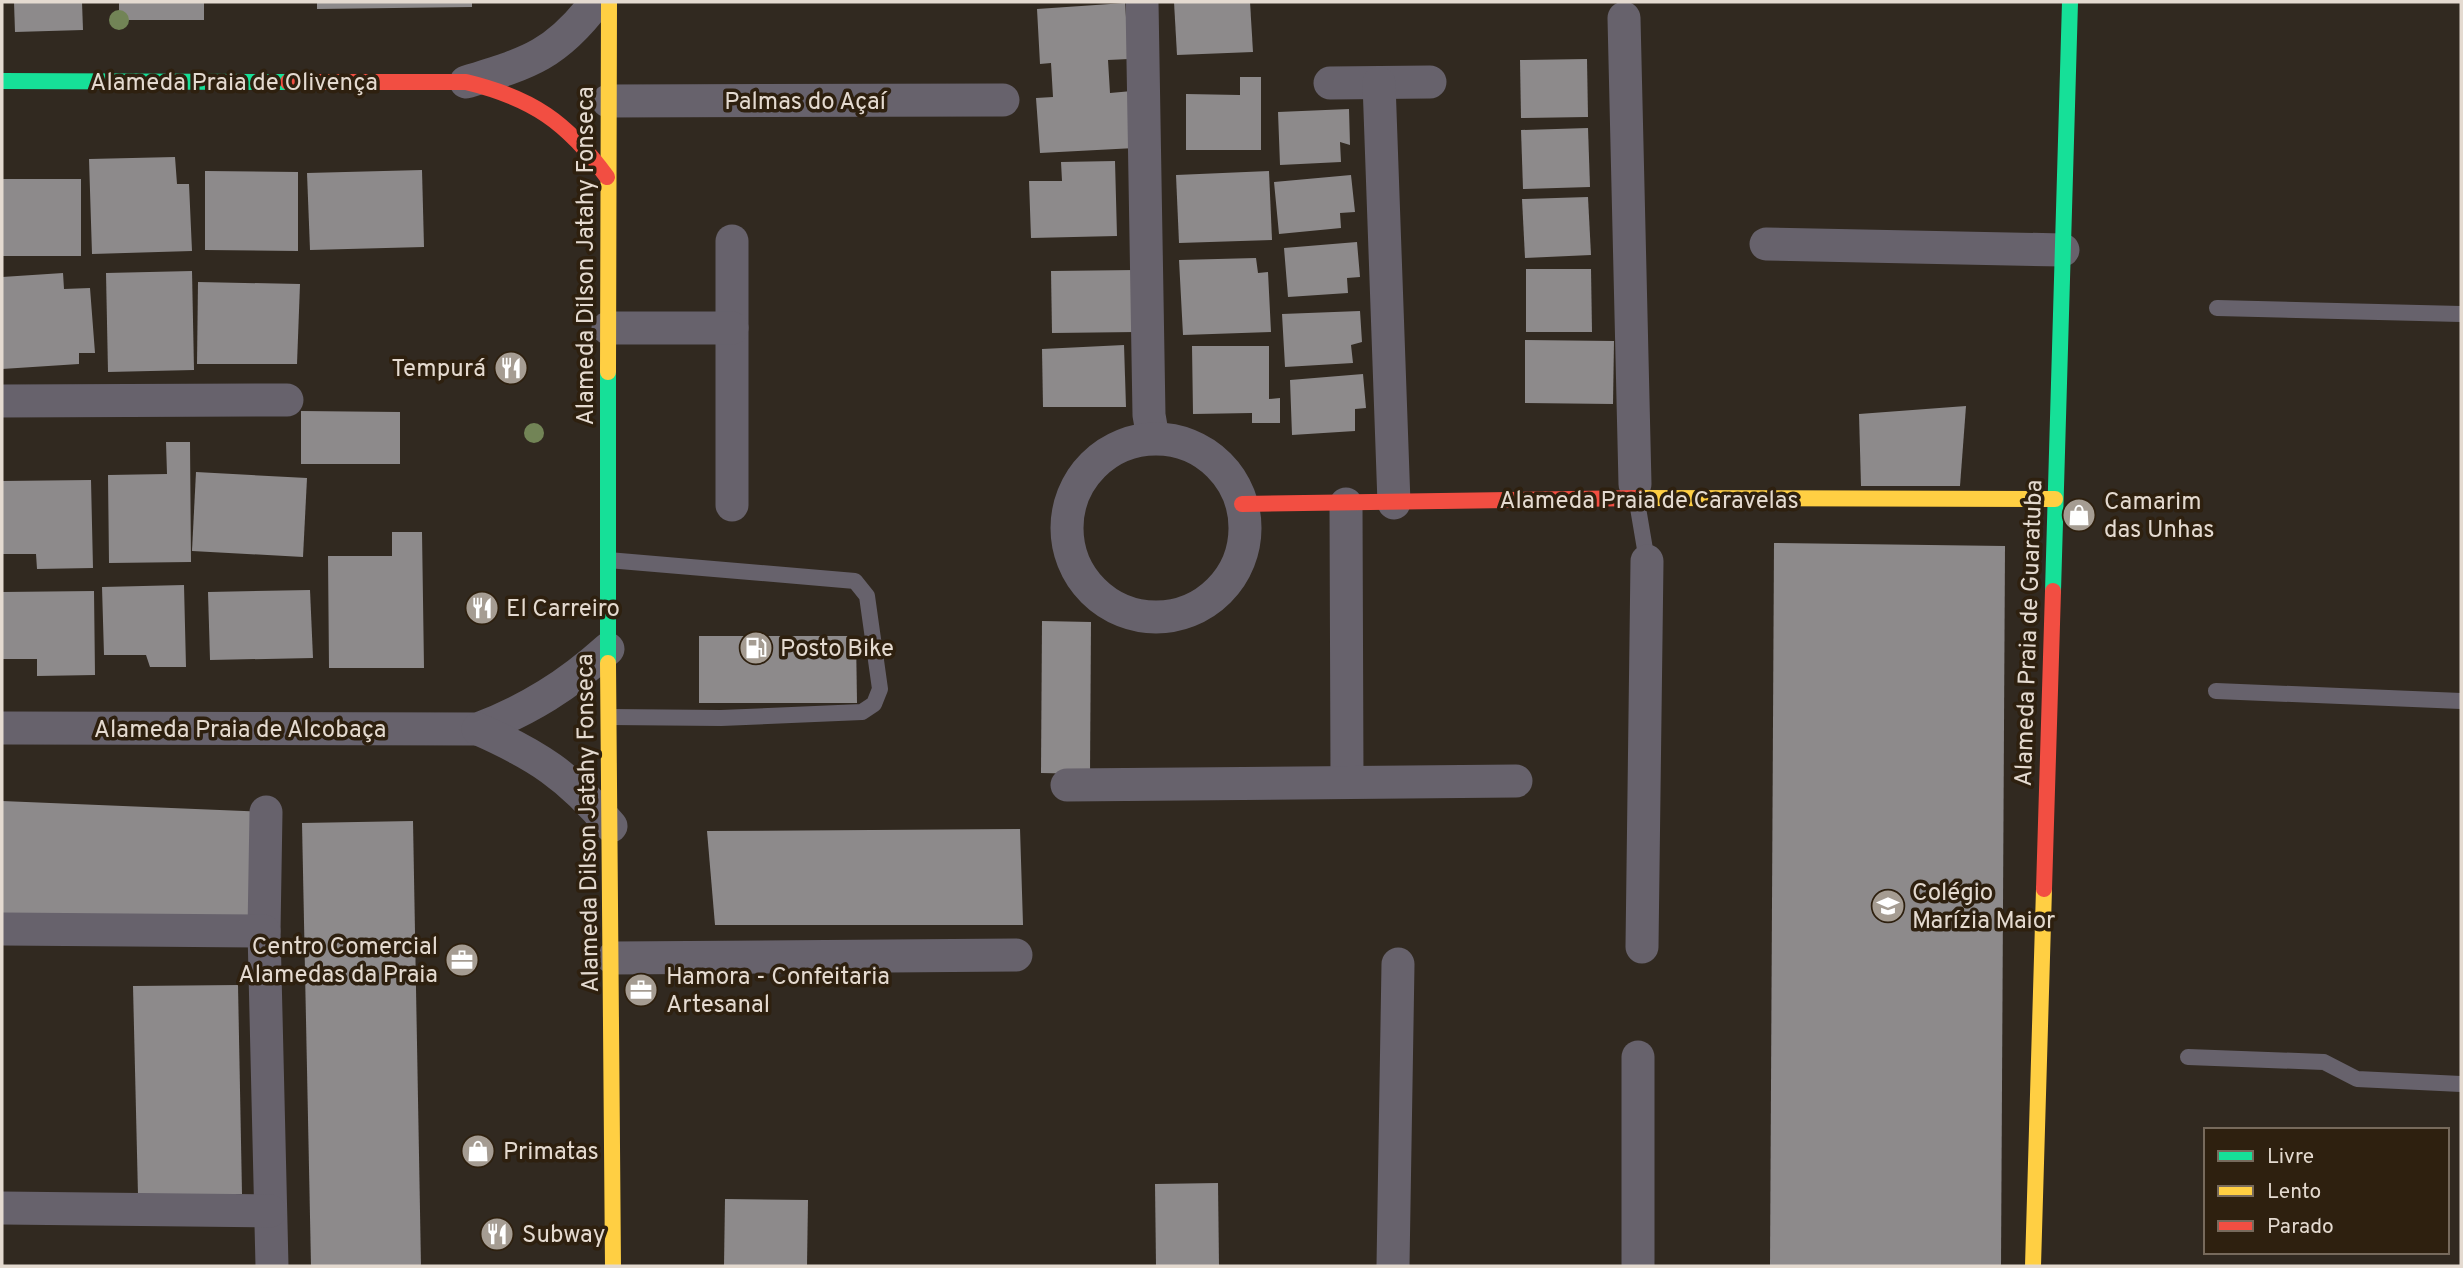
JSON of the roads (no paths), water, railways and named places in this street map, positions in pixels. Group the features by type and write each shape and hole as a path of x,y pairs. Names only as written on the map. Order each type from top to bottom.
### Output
{"street":[{"name":"Alameda Praia de Olivença","path":"467,82 527,64 578,25 596,2"},
{"name":"Alameda Dilson Jatahy Fonseca","path":"609,2 608,649 613,958 613,1266"},
{"path":"1142,2 1149,415 1153,438"},
{"name":"Alameda Praia de Guaratuba","path":"2033,1266 2070,2"},
{"path":"1624,18 1636,491"},
{"name":"Alameda Praia de Olivença","path":"2,81 467,82 496,88 555,118 582,142 607,177"},
{"path":"1331,83 1430,82"},
{"path":"1379,83 1394,503"},
{"name":"Palmas do Açaí","path":"608,102 1003,100"},
{"path":"732,242 732,505"},
{"path":"1766,244 2063,250"},
{"path":"608,328 732,328"},
{"path":"2,401 287,400"},
{"path":"1153,438 1182,442 1209,456 1230,477 1242,504 1246,533 1239,562 1224,587 1200,606 1173,616 1143,617 1115,608 1091,590 1074,566 1066,538 1068,508 1079,481 1098,458 1124,444 1153,438"},
{"name":"Alameda Praia de Caravelas","path":"1242,504 1394,503 1636,491 2055,499"},
{"path":"1346,504 1347,782"},
{"path":"1642,947 1647,561"},
{"name":"Alameda Praia de Alcobaça","path":"2,728 478,729 513,716 550,695 608,649"},
{"name":"Alameda Praia de Alcobaça","path":"478,729 556,769 583,792 611,826"},
{"path":"1067,785 1516,781"},
{"path":"266,812 264,931 272,1266"},
{"path":"2,929 264,931"},
{"path":"613,958 1016,955"},
{"path":"1392,1266 1398,964"},
{"path":"1638,1057 1638,1266"},
{"path":"2,1208 270,1211"}],"lane":[{"path":"2217,308 2461,314"},
{"path":"1636,491 1647,561"},
{"path":"608,560 855,581 867,596 880,690 874,704 862,712 721,718 610,717"},
{"path":"2216,691 2461,701"},
{"path":"2188,1057 2325,1062 2357,1079 2461,1084"}],"place":[{"name":"Tempurá","path":"511,368"},
{"name":"Camarim das Unhas","path":"2079,515"},
{"name":"El Carreiro","path":"482,608"},
{"name":"Posto Bike","path":"756,648"},
{"name":"Colégio Marízia Maior","path":"1888,906"},
{"name":"Centro Comercial Alamedas da Praia","path":"462,960"},
{"name":"Hamora - Confeitaria Artesanal","path":"641,990"},
{"name":"Primatas","path":"478,1151"},
{"name":"Subway","path":"497,1234"}]}
